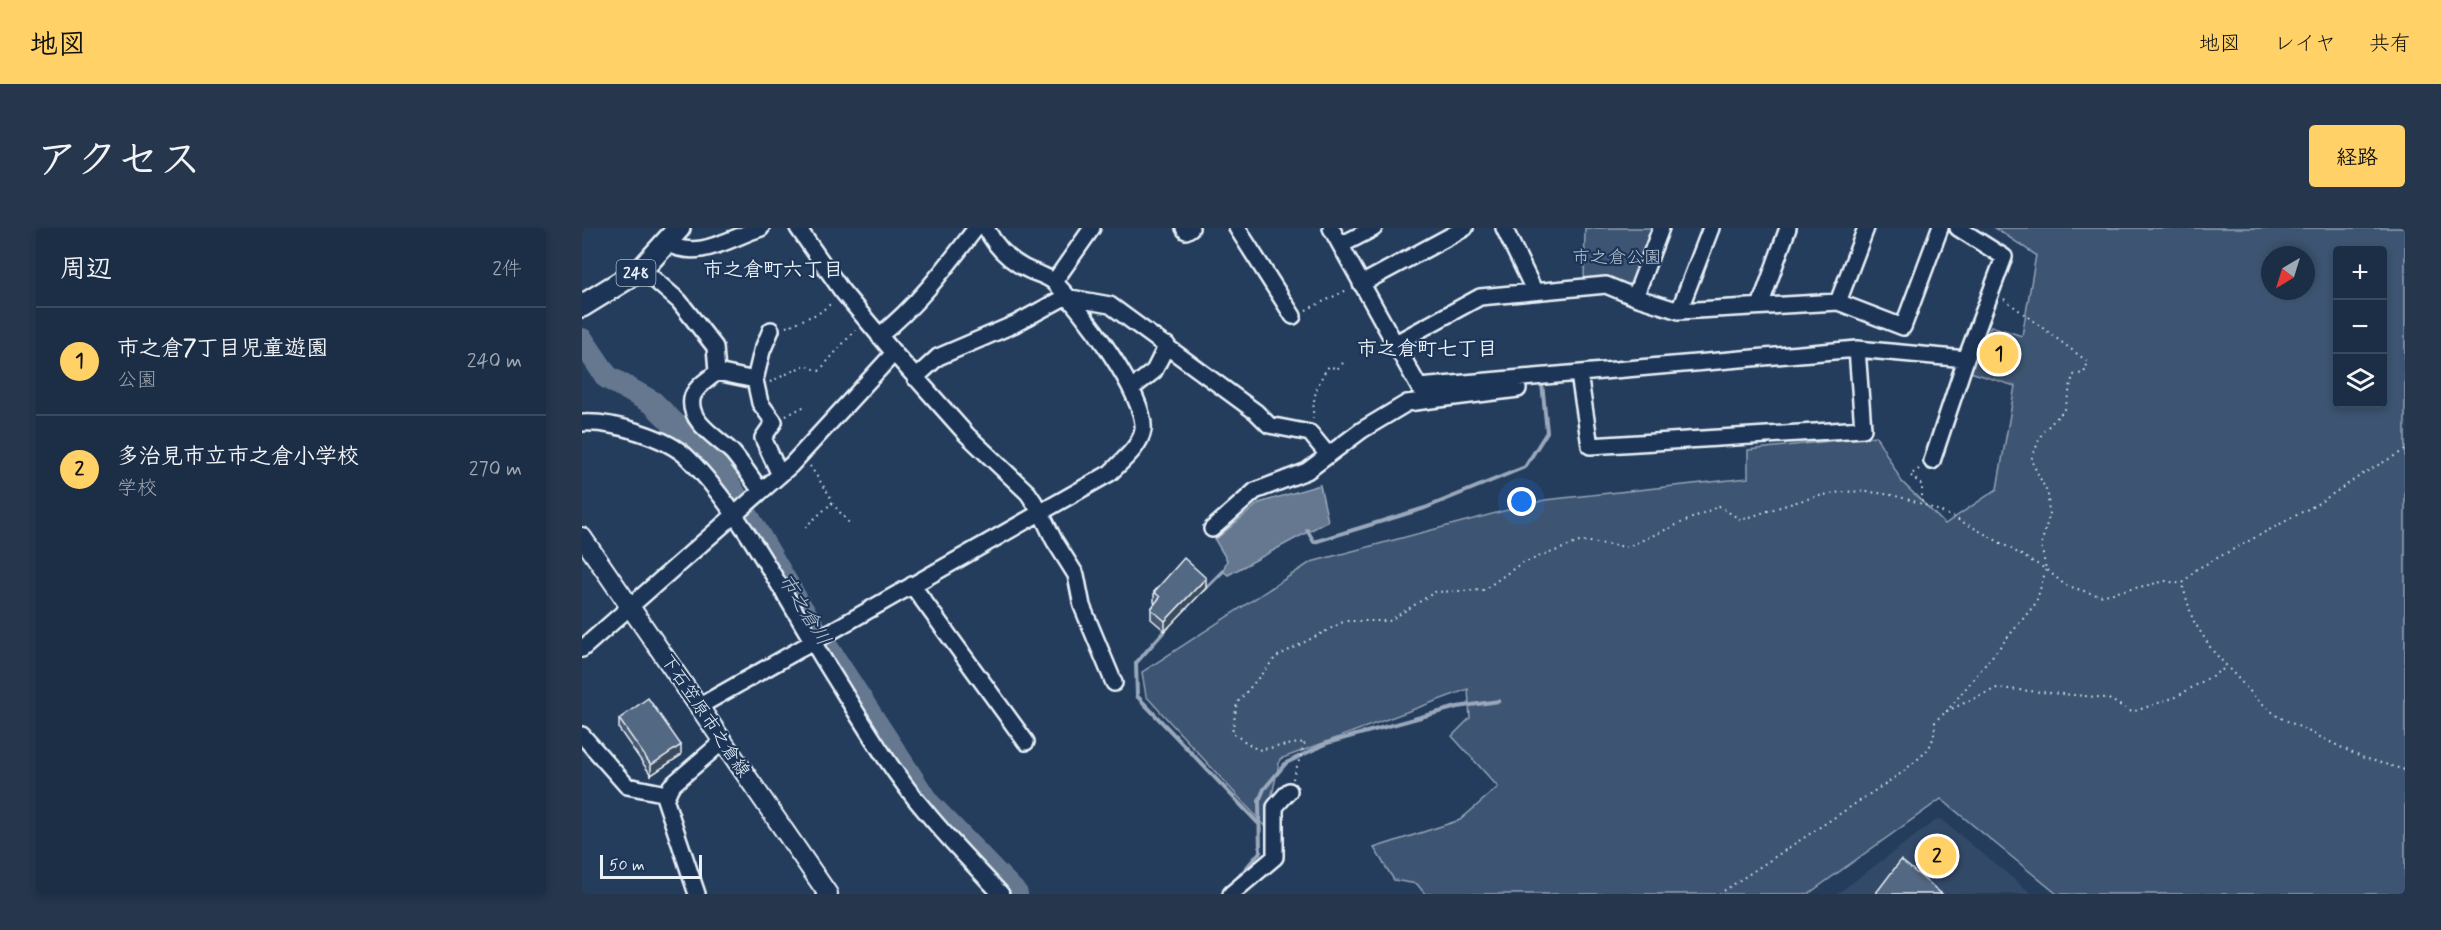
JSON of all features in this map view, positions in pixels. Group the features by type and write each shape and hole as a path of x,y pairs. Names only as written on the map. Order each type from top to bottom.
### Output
{"highway":[{"name":"248","path":"582,306 642,269 673,235"}],"main road":[{"name":"下石笠原市之倉線","path":"582,537 828,894"}],"street":[{"path":"673,235 676,248 694,251 716,246 761,228"},
{"path":"798,228 842,291 915,378 967,435 1028,493 1076,575 1082,606 1114,683"},
{"path":"879,336 903,315 976,228"},
{"path":"698,706 1110,473 1132,451 1143,432 1137,396 1091,327 1054,282 1019,266 995,245 986,228"},
{"path":"1054,282 1092,228"},
{"path":"1184,228 1186,231 1191,228"},
{"path":"1237,228 1293,316"},
{"path":"1331,228 1419,387 1857,349 1966,359"},
{"path":"1341,245 1374,228"},
{"path":"1361,284 1465,228"},
{"path":"1504,228 1534,290"},
{"path":"1635,297 1661,228"},
{"path":"1679,310 1711,228"},
{"path":"1760,306 1788,228"},
{"path":"1838,302 1866,228"},
{"path":"1394,344 1480,297 1534,290 1606,285 1635,297 1679,310 1838,302 1903,327 1940,228"},
{"path":"1932,461 1966,359 2004,257 1958,228"},
{"path":"642,269 679,301 715,347 717,372"},
{"path":"915,378 938,357 1015,324 1065,297 1110,305 1256,412 1269,425 1310,433 1328,455"},
{"path":"771,330 762,351 756,383 760,404 774,422 763,438 780,475"},
{"path":"1131,388 1154,371 1167,345"},
{"path":"1580,374 1590,446 1863,429 1857,349"},
{"path":"582,649 780,475 894,353"},
{"path":"717,372 756,383"},
{"path":"717,372 695,392 692,398 693,412 703,426 733,453 759,494"},
{"path":"1212,529 1254,491 1306,471 1407,403 1520,389 1529,379"},
{"path":"582,423 606,425 661,439 687,456 735,516 899,776 926,812 1001,894"},
{"path":"912,585 1026,742"},
{"path":"582,735 627,786 667,794"},
{"path":"697,894 665,799 671,786 722,742"},
{"path":"1231,894 1275,857 1275,807 1289,790"}],"path":[{"path":"1293,316 1361,284"},
{"path":"771,330 784,328 819,313 842,291"},
{"path":"1719,894 1903,772 1930,748 1935,740 1935,721 1947,711 2036,603 2046,569 2041,545 2049,516 2048,494 2031,460 2042,433 2065,409 2073,375 2084,373 2088,362 2013,305 1991,292"},
{"path":"756,383 778,380 805,365 819,371 865,318"},
{"path":"1310,433 1314,427 1313,399 1317,382 1329,366 1337,369 1344,362"},
{"path":"774,422 805,406"},
{"path":"2182,584 2195,570 2319,503 2405,450"},
{"path":"801,454 830,496 832,503 849,523"},
{"path":"1910,475 1922,484 1922,502"},
{"path":"1289,790 1305,742 1258,750 1232,733 1237,703 1276,657 1346,621 1389,621 1435,592 1484,590 1520,564 1582,541 1627,548 1719,506 1741,520 1827,494 1880,492 1922,502 2046,569 2065,585 2100,596 2166,581 2182,584"},
{"path":"805,527 832,503"},
{"path":"2182,584 2193,620 2212,650 2277,716 2361,757 2405,770"},
{"path":"1947,711 1997,688 2107,699 2132,712 2176,697 2227,667"}],"shaded area":[{"path":"1320,485 1328,521 1228,575 1223,571 1227,560 1215,540 1259,503"},
{"path":"1939,818 2032,894 1837,894"}],"green space":[{"name":"市之倉公園","path":"1585,228 1661,228 1635,297 1584,286"},
{"path":"1995,228 2405,228 2405,894 2057,894 1941,799 1808,894 1425,894 1417,884 1394,880 1374,848 1460,820 1498,787 1452,736 1470,718 1468,689 1280,759 1265,826 1146,696 1142,672 1311,562 1545,500 1748,478 1748,450 1876,436 1902,482 1945,524 1997,489 2015,386 1970,372 1991,326 2022,336 2036,255"}],"building":[{"path":"1184,558 1206,578 1165,621 1151,609 1160,597 1154,592"},
{"path":"648,698 681,745 651,765 619,719"},
{"path":"1901,860 1942,894 1876,893"}],"waterway":[{"name":"市之倉川","path":"582,340 607,377 653,403 719,468 799,605 927,802 1016,894"},
{"path":"1307,530 1314,542 1425,508 1525,467 1547,432 1542,383"},
{"path":"1204,590 1223,571"},
{"path":"1168,627 1136,663 1137,696 1258,823"},
{"path":"1235,881 1260,852 1259,801 1264,789 1286,763 1327,743 1457,707 1499,701"}],"place":[{"name":"市之倉7丁目児童遊園","path":"1999,354"},
{"name":"多治見市立市之倉小学校","path":"1937,856"}],"district":[{"name":"市之倉町六丁目","path":"773,270"},
{"name":"市之倉町七丁目","path":"1427,349"}]}
